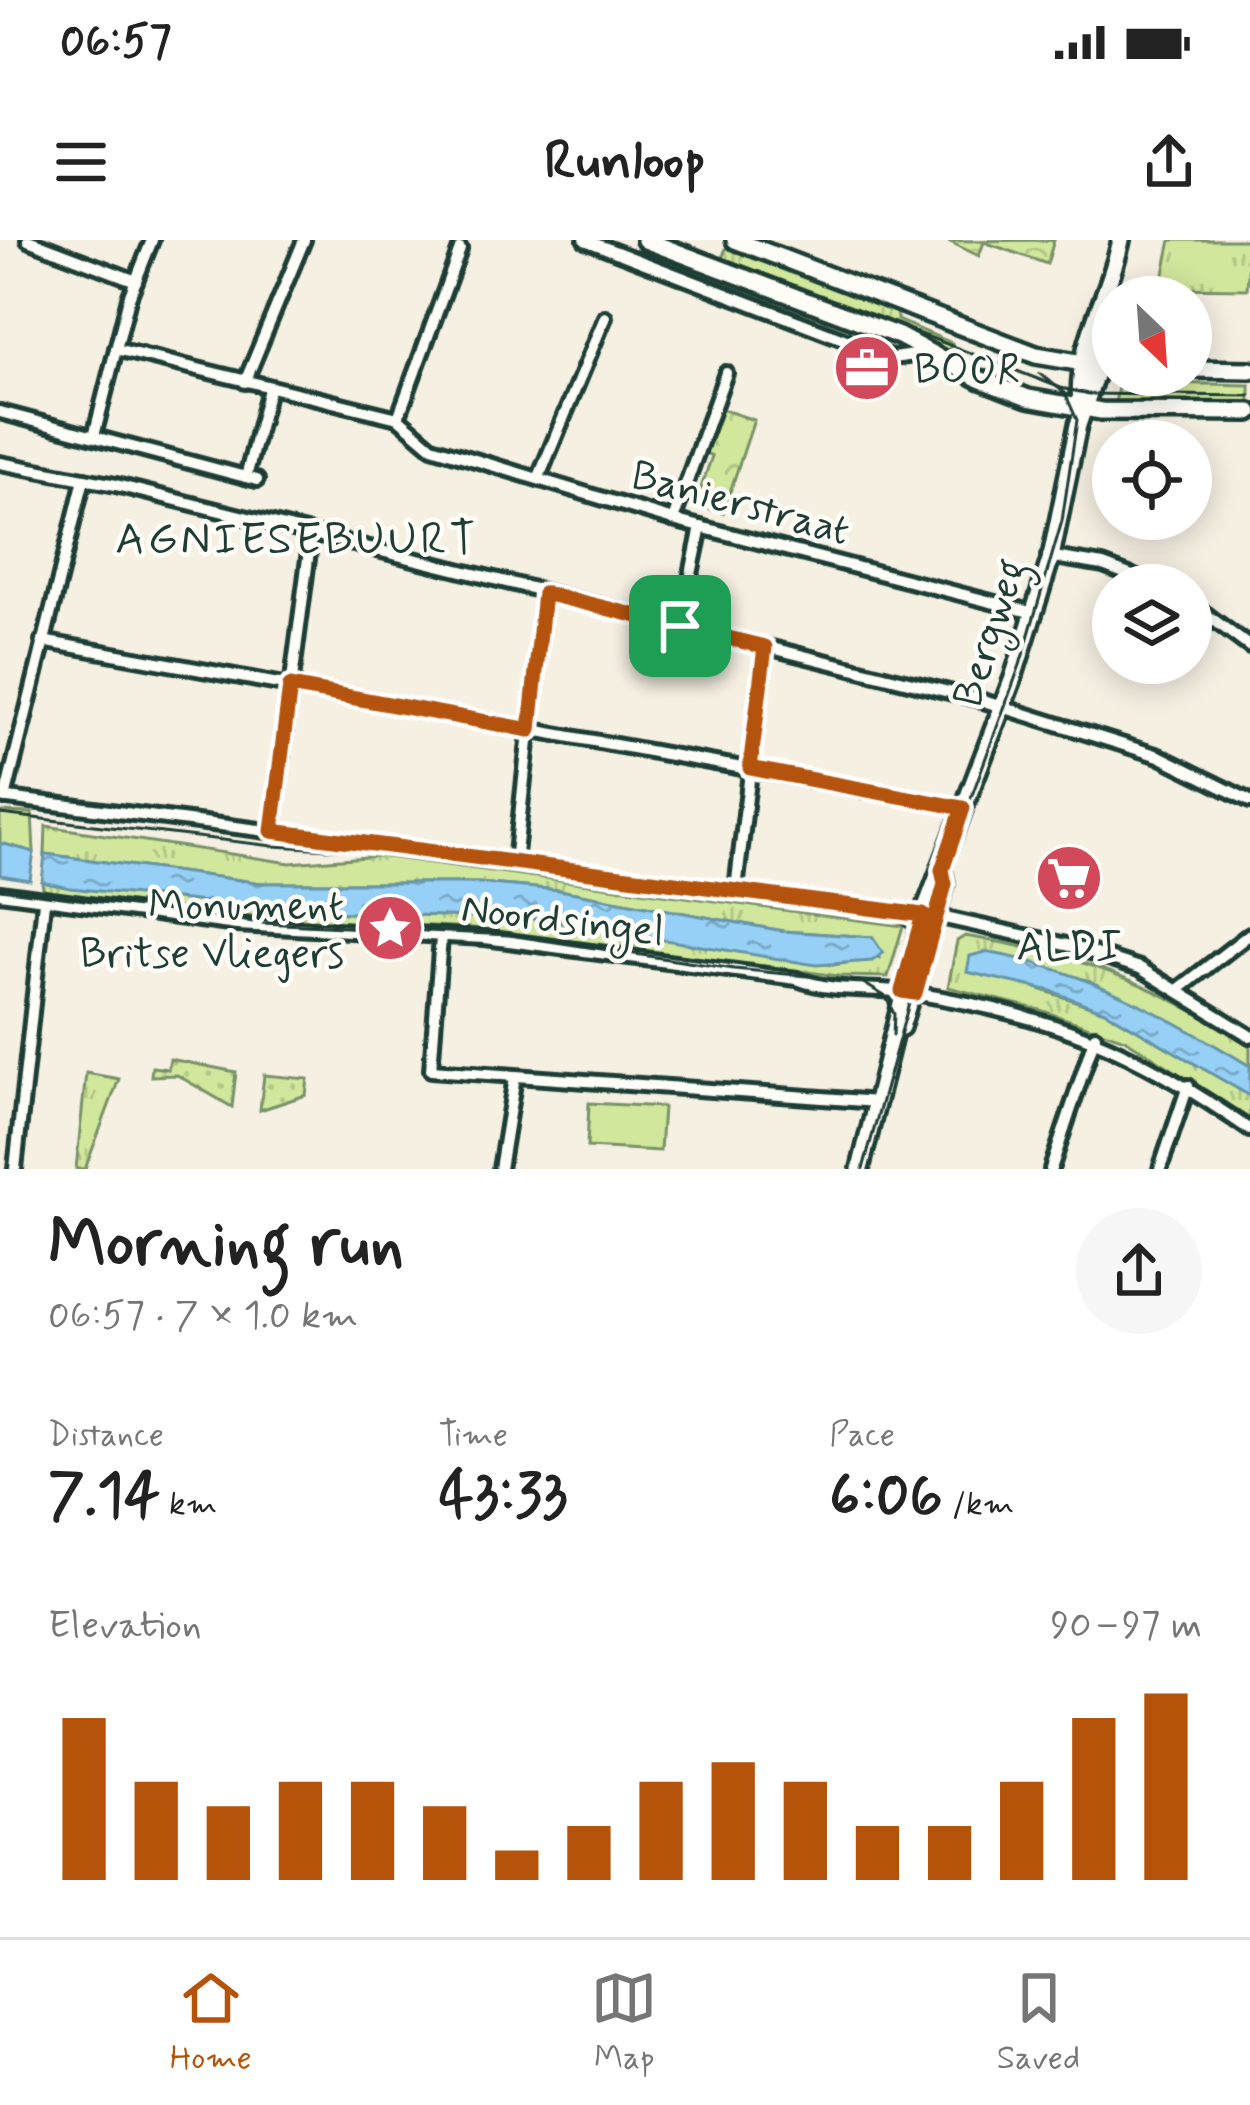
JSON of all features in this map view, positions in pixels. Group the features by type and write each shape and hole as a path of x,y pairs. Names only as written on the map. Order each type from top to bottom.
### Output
{"main road":[{"path":"645,240 899,336 1028,398 1082,410 1250,412"},
{"path":"735,240 1036,355 1092,365"},
{"name":"Bergweg","path":"1111,276 1121,240"},
{"path":"1212,369 1250,370"},
{"name":"Bergweg","path":"860,1169 942,870 1034,613 1092,382"}],"street":[{"path":"28,240 136,280"},
{"path":"94,436 136,280 152,240"},
{"path":"245,382 304,240"},
{"path":"585,240 893,358 927,353"},
{"path":"116,349 398,418 460,249"},
{"path":"539,477 604,317"},
{"path":"673,520 726,373"},
{"path":"0,412 251,478 268,388"},
{"name":"Banierstraat","path":"398,418 432,447 673,520 1034,613"},
{"path":"0,463 84,479 1002,710 1159,756 1250,800"},
{"path":"2,798 84,479"},
{"path":"680,626 701,527"},
{"path":"272,831 311,536"},
{"path":"1049,556 1097,564"},
{"path":"514,862 544,593"},
{"path":"1212,618 1250,646"},
{"path":"42,641 963,808"},
{"path":"736,889 765,647"},
{"name":"Noordsingel","path":"2,798 930,916 1119,960 1179,989 1250,1036"},
{"name":"Noordsingel","path":"0,893 237,926 441,937 797,979 818,987 909,992 1010,1010 1095,1036 1188,1086 1250,1130"},
{"path":"15,1169 44,902"},
{"path":"1179,989 1250,934"},
{"path":"441,937 431,1070 878,1102"},
{"path":"1051,1169 1095,1036"},
{"path":"500,1169 515,1077"},
{"path":"1160,1169 1188,1086"}],"green space":[{"path":"1054,240 1047,264 984,242 979,256 948,241"},
{"path":"1171,240 1250,240 1247,289 1212,289 1212,276 1164,276"},
{"path":"727,246 897,312 897,320 952,343 946,355 720,263"},
{"path":"1212,384 1250,385 1250,404 1115,403 1116,396 1212,396"},
{"path":"721,409 754,420 723,513 695,505 712,456 704,452"},
{"path":"0,812 32,813 34,852 0,843"},
{"path":"46,826 290,863 379,856 903,926 888,977 838,976 471,928 274,918 44,894 42,882 292,911 538,919 833,965 879,958 872,937 783,931 559,890 478,883 262,883 45,854"},
{"path":"965,936 1045,952 1114,974 1180,1004 1250,1046 1250,1066 1090,981 986,952 1027,985 1105,1011 1250,1096 1250,1119 1125,1039 1040,1010 948,987 957,941"},
{"path":"170,1059 236,1072 232,1107 177,1075 151,1076 152,1067 168,1069"},
{"path":"86,1073 119,1079 85,1169 76,1169"},
{"path":"264,1075 308,1079 306,1095 260,1110"},
{"path":"589,1103 663,1107 660,1151 587,1147"}],"water":[{"path":"0,843 34,852 30,880 0,875"},
{"path":"45,854 262,883 478,883 559,890 783,931 872,937 883,953 872,961 816,965 538,919 292,911 70,888 42,882"},
{"path":"986,952 1090,982 1187,1029 1250,1066 1250,1096 1105,1011 1051,991 967,972 970,956"}],"tram line":[{"path":"676,240 1061,388 1089,394 1250,396"},
{"path":"863,1169 951,852 1020,665 1062,521 1077,420 1065,393 1040,374"},
{"path":"0,814 273,846 425,854 890,914 915,934 919,969"},
{"path":"0,889 262,923 509,935 734,969 860,981 886,997 894,1014 893,1035"}],"place":[{"name":"BOOR","path":"867,368"},
{"name":"ALDI","path":"1069,878"},
{"name":"Monument Britse Vliegers","path":"390,928"}],"district":[{"name":"AGNIESEBUURT","path":"297,537"}],"route":[{"path":"544,593 680,626 765,647 750,768 963,808 942,870 945,884 915,993 902,991 923,915 272,831 290,686 530,730 544,593"}]}
